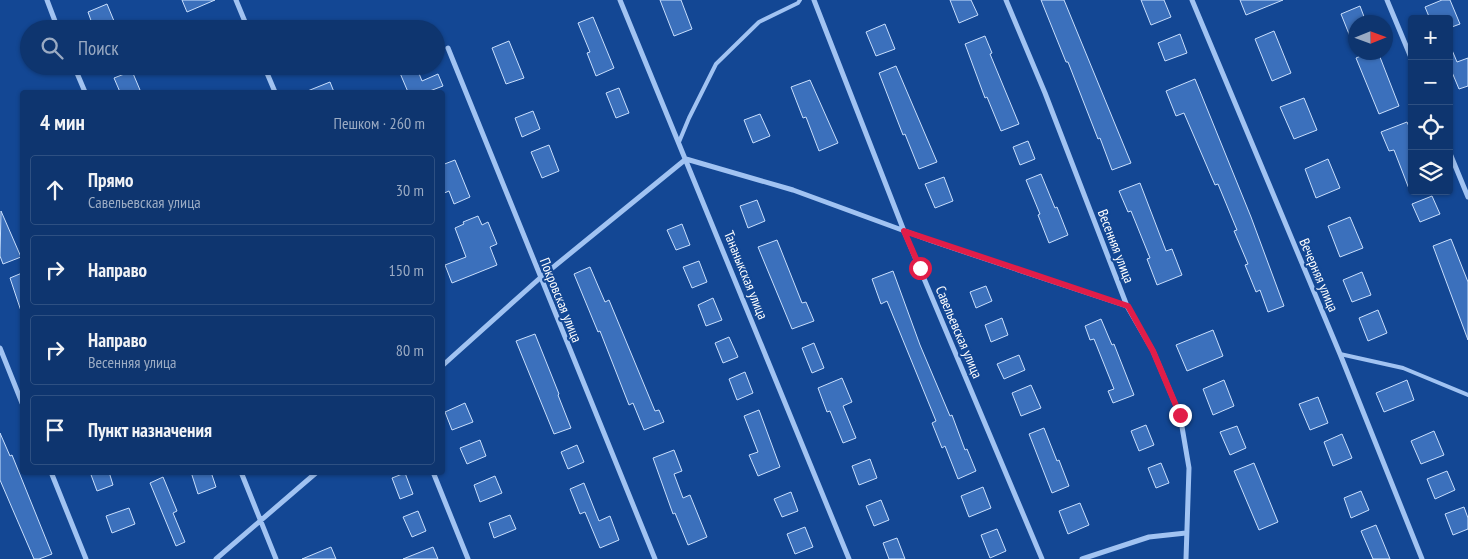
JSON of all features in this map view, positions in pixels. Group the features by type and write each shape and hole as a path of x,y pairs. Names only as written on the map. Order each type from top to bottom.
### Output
{"street":[{"path":"46,0 54,20"},
{"path":"236,0 244,20"},
{"name":"Тананыкская улица","path":"620,0 849,559"},
{"name":"Савельевская улица","path":"814,0 904,231 1042,559"},
{"name":"Весенняя улица","path":"1006,0 1045,93 1128,306 1153,351 1180,415 1189,468 1186,559"},
{"name":"Вечерняя улица","path":"1192,0 1340,354 1422,559"},
{"path":"1387,0 1408,50"},
{"name":"Покровская улица","path":"448,48 655,559"},
{"path":"78,75 84,90"},
{"path":"268,75 274,90"},
{"path":"445,363 540,278 686,159 793,190 904,231 1128,306"},
{"path":"1453,161 1468,197"},
{"path":"0,348 20,398"},
{"path":"52,475 86,559"},
{"path":"242,475 276,559"},
{"path":"216,559 313,475"},
{"path":"434,475 468,559"},
{"path":"1082,559 1149,537 1186,533"}],"lane":[{"path":"679,142 716,64 759,22 798,3 800,0"},
{"path":"1340,354 1404,368 1468,395"}],"building":[{"path":"182,0 215,0 187,12"},
{"path":"660,0 681,0 692,29 674,36"},
{"path":"950,0 971,0 978,15 959,23"},
{"path":"1041,0 1064,0 1131,163 1112,170"},
{"path":"1141,0 1164,0 1171,17 1151,25"},
{"path":"1240,0 1283,0 1246,15"},
{"path":"1442,0 1450,0 1460,24 1453,27 1453,15 1428,15 1425,7"},
{"path":"107,4 114,20 91,20 88,12"},
{"path":"1360,6 1363,15 1348,15 1348,32 1341,14"},
{"path":"593,17 614,68 596,76 587,53 590,52 578,23"},
{"path":"885,24 895,49 876,56 866,32"},
{"path":"1274,31 1291,73 1272,81 1255,39"},
{"path":"1180,34 1187,53 1165,61 1158,43"},
{"path":"985,36 992,53 990,54 1019,124 1001,131 987,97 985,98 965,44"},
{"path":"509,41 524,78 506,84 492,48"},
{"path":"1453,52 1457,62 1468,58 1468,86 1459,89 1453,75"},
{"path":"1357,60 1381,60 1399,106 1379,114"},
{"path":"896,66 937,162 919,169 905,134 903,135 879,73"},
{"path":"122,75 134,75 140,90 119,90 114,78"},
{"path":"401,75 420,75 422,81 438,75 443,86 432,90 407,90"},
{"path":"1195,79 1251,217 1284,306 1268,312 1260,290 1256,292 1245,265 1248,264 1234,231 1237,230 1218,184 1215,185 1184,113 1176,116 1166,91"},
{"path":"810,80 838,143 819,151 806,117 803,118 791,87"},
{"path":"330,82 333,90 310,90"},
{"path":"619,88 629,113 616,118 606,93"},
{"path":"1304,98 1317,130 1294,139 1280,107"},
{"path":"533,111 540,129 522,137 515,118"},
{"path":"760,114 770,136 753,143 744,120"},
{"path":"1407,122 1408,186 1394,150 1389,151 1381,132"},
{"path":"1028,141 1035,159 1020,165 1013,147"},
{"path":"549,145 559,171 542,178 531,152"},
{"path":"1328,159 1340,188 1316,198 1305,169"},
{"path":"455,160 470,197 454,204 449,191 445,193 445,164"},
{"path":"1041,174 1068,235 1049,243 1026,180"},
{"path":"944,177 953,201 935,208 925,184"},
{"path":"1140,183 1166,251 1172,249 1182,275 1157,285 1147,259 1150,258 1131,211 1128,212 1119,191"},
{"path":"1432,196 1440,214 1420,222 1412,204"},
{"path":"757,200 765,221 748,228 740,206"},
{"path":"1,211 20,257 3,264 0,256"},
{"path":"478,216 482,225 488,222 497,244 490,247 497,265 452,283 445,265 466,257 455,228 464,224 463,222"},
{"path":"1350,217 1363,248 1340,257 1328,226"},
{"path":"682,224 690,245 676,250 667,230"},
{"path":"1451,239 1468,282 1468,340 1433,246"},
{"path":"777,240 802,303 806,302 814,321 792,329 758,247"},
{"path":"699,261 707,282 692,288 683,267"},
{"path":"590,267 605,302 609,300 655,411 659,410 664,422 644,430 633,403 629,405 600,331 598,332 574,274"},
{"path":"893,271 920,345 950,416 952,415 965,450 967,449 976,471 958,479 945,446 942,448 932,423 936,421 887,301 881,304 872,279"},
{"path":"1362,272 1371,295 1352,302 1343,280"},
{"path":"20,274 20,308 10,278"},
{"path":"986,286 992,301 976,308 970,292"},
{"path":"713,298 722,320 706,326 698,305"},
{"path":"1378,310 1387,333 1368,341 1359,318"},
{"path":"1002,318 1008,335 991,342 985,325"},
{"path":"1101,319 1112,345 1114,344 1134,395 1113,403 1108,391 1114,389 1094,339 1090,340 1085,326"},
{"path":"1213,330 1223,356 1187,371 1176,345"},
{"path":"535,334 571,428 554,434 516,341"},
{"path":"729,337 738,357 723,363 715,343"},
{"path":"814,343 824,368 812,373 802,348"},
{"path":"1019,355 1025,370 1004,379 997,364"},
{"path":"745,372 753,393 737,400 729,379"},
{"path":"842,378 852,402 843,406 856,438 843,443 830,411 827,412 818,388"},
{"path":"1224,380 1234,406 1213,415 1203,389"},
{"path":"1407,380 1414,400 1384,412 1376,393"},
{"path":"1031,385 1041,408 1021,416 1012,393"},
{"path":"1318,397 1328,423 1310,430 1299,404"},
{"path":"465,403 473,422 452,430 445,412"},
{"path":"759,410 780,467 758,476 749,455 758,452 744,416"},
{"path":"1146,425 1154,445 1139,451 1131,431"},
{"path":"1237,426 1246,448 1230,455 1220,432"},
{"path":"1044,428 1069,486 1052,493 1029,434"},
{"path":"1434,431 1444,455 1421,464 1411,441"},
{"path":"0,433 10,456 12,455 52,554 34,559 0,480"},
{"path":"1342,434 1352,458 1333,466 1324,442"},
{"path":"480,440 486,456 467,464 460,448"},
{"path":"577,445 584,462 568,469 561,452"},
{"path":"674,450 682,471 674,474 683,498 690,495 707,537 688,545 675,513 673,514 653,458"},
{"path":"870,459 877,478 859,485 852,466"},
{"path":"1161,463 1169,483 1156,488 1148,468"},
{"path":"1254,463 1278,522 1259,530 1234,471"},
{"path":"1447,471 1455,490 1435,499 1427,479"},
{"path":"91,475 110,475 113,485 97,491"},
{"path":"192,475 212,475 216,487 198,494"},
{"path":"406,475 413,494 400,499 392,478"},
{"path":"495,476 502,493 480,502 474,485"},
{"path":"163,477 177,511 173,513 185,542 176,546 150,483"},
{"path":"584,483 599,521 610,516 619,540 600,548 585,512 580,514 570,489"},
{"path":"983,487 991,508 969,517 961,496"},
{"path":"1361,491 1369,510 1351,518 1344,498"},
{"path":"791,492 798,511 782,517 774,499"},
{"path":"881,500 889,520 874,526 866,506"},
{"path":"1080,503 1089,525 1068,534 1059,511"},
{"path":"1464,507 1468,518 1468,529 1453,535 1445,514"},
{"path":"129,508 135,524 112,533 106,516"},
{"path":"418,511 426,531 412,537 403,517"},
{"path":"510,515 516,529 494,538 489,523"},
{"path":"1376,525 1390,559 1373,559 1361,531"},
{"path":"805,527 813,547 795,554 787,534"},
{"path":"997,529 1006,551 990,558 981,535"},
{"path":"897,538 905,559 889,559 883,543"},
{"path":"331,547 336,559 302,559"},
{"path":"433,547 438,559 403,559"}],"route":[{"path":"920,268 904,231 1128,306 1153,351 1180,415"}]}
